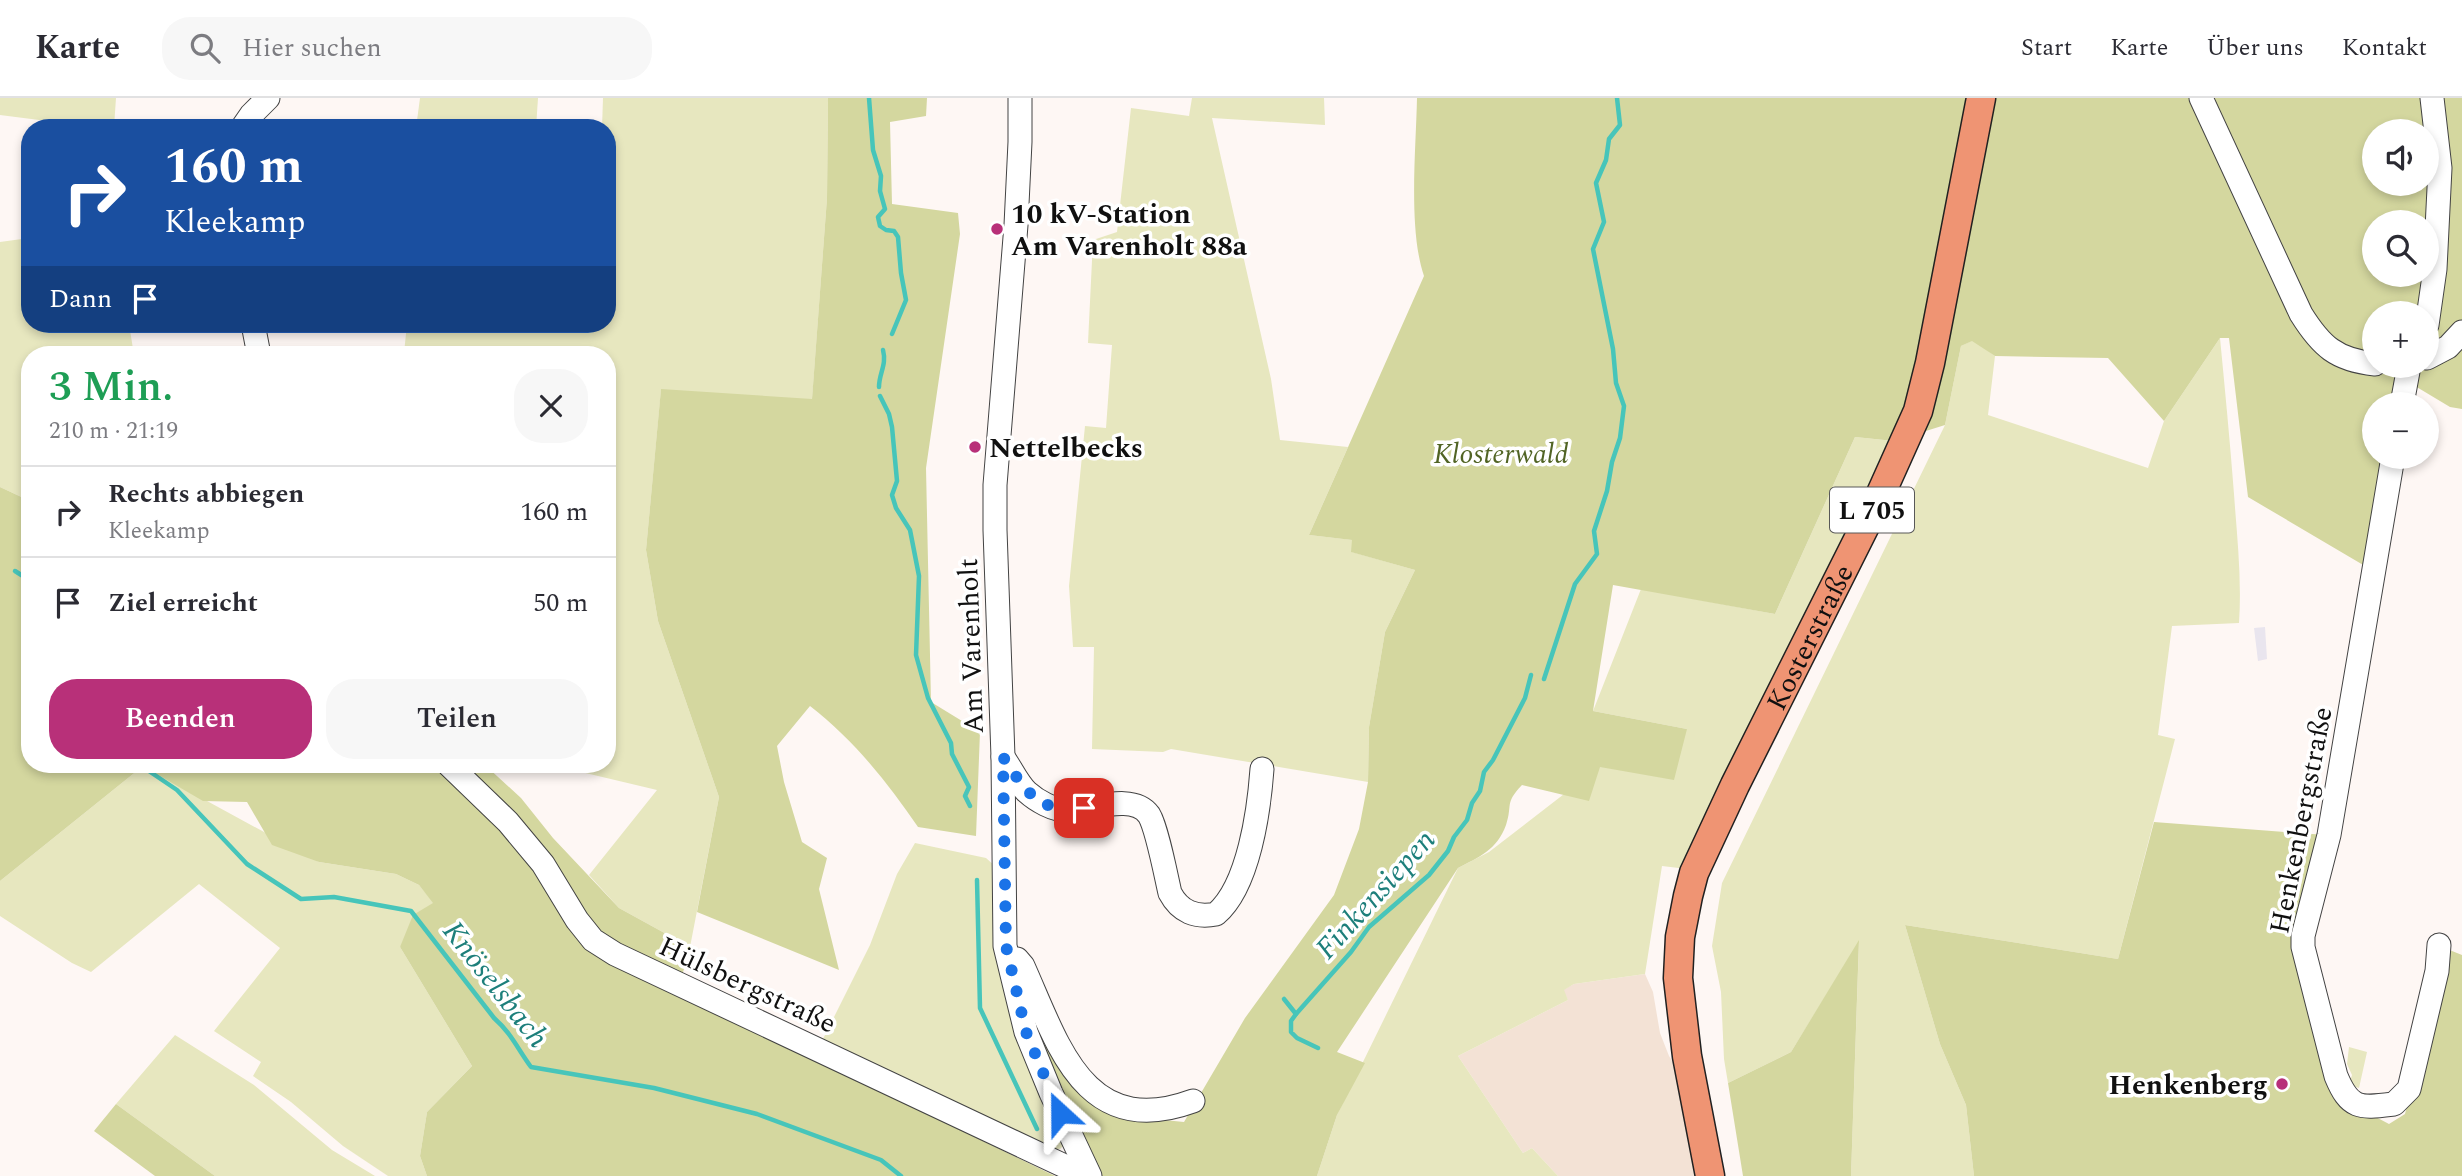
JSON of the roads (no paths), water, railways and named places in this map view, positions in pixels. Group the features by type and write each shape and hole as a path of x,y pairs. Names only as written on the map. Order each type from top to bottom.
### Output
{"main road":[{"name":"Kosterstraße","path":"1710,1176 1687,1056 1678,978 1680,937 1688,896 1694,873 1724,808 1878,500 1918,411 1930,363 1981,98"}],"street":[{"path":"250,119 268,98"},
{"name":"Am Varenholt","path":"1020,98 1016,225 995,485 1006,946 1026,1032 1089,1174"},
{"path":"2201,98 2301,314 2331,351 2346,359 2362,362"},
{"path":"2430,301 2435,269 2440,168 2432,98"},
{"path":"2439,352 2448,347 2462,332"},
{"name":"Henkenbergstraße","path":"2391,469 2329,835 2303,936 2303,947 2336,1076 2343,1093 2351,1102 2360,1106 2394,1104 2409,1089 2437,971 2439,945"},
{"path":"1003,757 1027,792 1048,806 1065,810 1122,803 1140,807 1148,815 1170,893 1175,902 1195,915 1216,914 1231,898 1256,826 1262,769"},
{"name":"Hülsbergstraße","path":"457,773 508,822 543,863 577,920 593,940 615,954 985,1130 1075,1171 1089,1174"},
{"path":"1006,946 1023,966 1060,1050 1077,1077 1104,1099 1124,1107 1164,1110 1193,1101"}],"waterway":[{"path":"869,98 873,150 881,176 880,191 885,209 878,217 880,226 894,231 898,237 906,300 892,334"},
{"name":"Finkensiepen","path":"1544,679 1575,584 1597,554 1594,531 1620,438 1624,406 1616,383 1613,349 1593,249 1604,222 1596,183 1606,160 1609,139 1620,125 1617,98"},
{"path":"879,387 883,350"},
{"path":"880,396 892,427 897,481 892,495 896,508 910,530 919,576 916,655 928,698 969,787 965,796 970,806"},
{"name":"Knöselsbach","path":"15,571 21,575"},
{"name":"Finkensiepen","path":"1318,1048 1297,1038 1291,1032 1291,1021 1351,952 1369,927 1429,875 1448,851 1454,837 1467,820 1472,803 1480,791 1484,772 1525,698 1531,675"},
{"name":"Knöselsbach","path":"152,773 177,790 247,864 301,899 334,897 411,911 510,1036 531,1067 654,1088 757,1114 881,1160 901,1176"},
{"path":"977,880 980,1008 1037,1129"},
{"path":"1284,999 1296,1014"}],"place":[{"name":"10 kV-Station Am Varenholt 88a","path":"997,229"},
{"name":"Nettelbecks","path":"975,447"},
{"name":"Henkenberg","path":"2282,1084"}],"park label":[{"name":"Klosterwald","path":"1501,453"}]}
